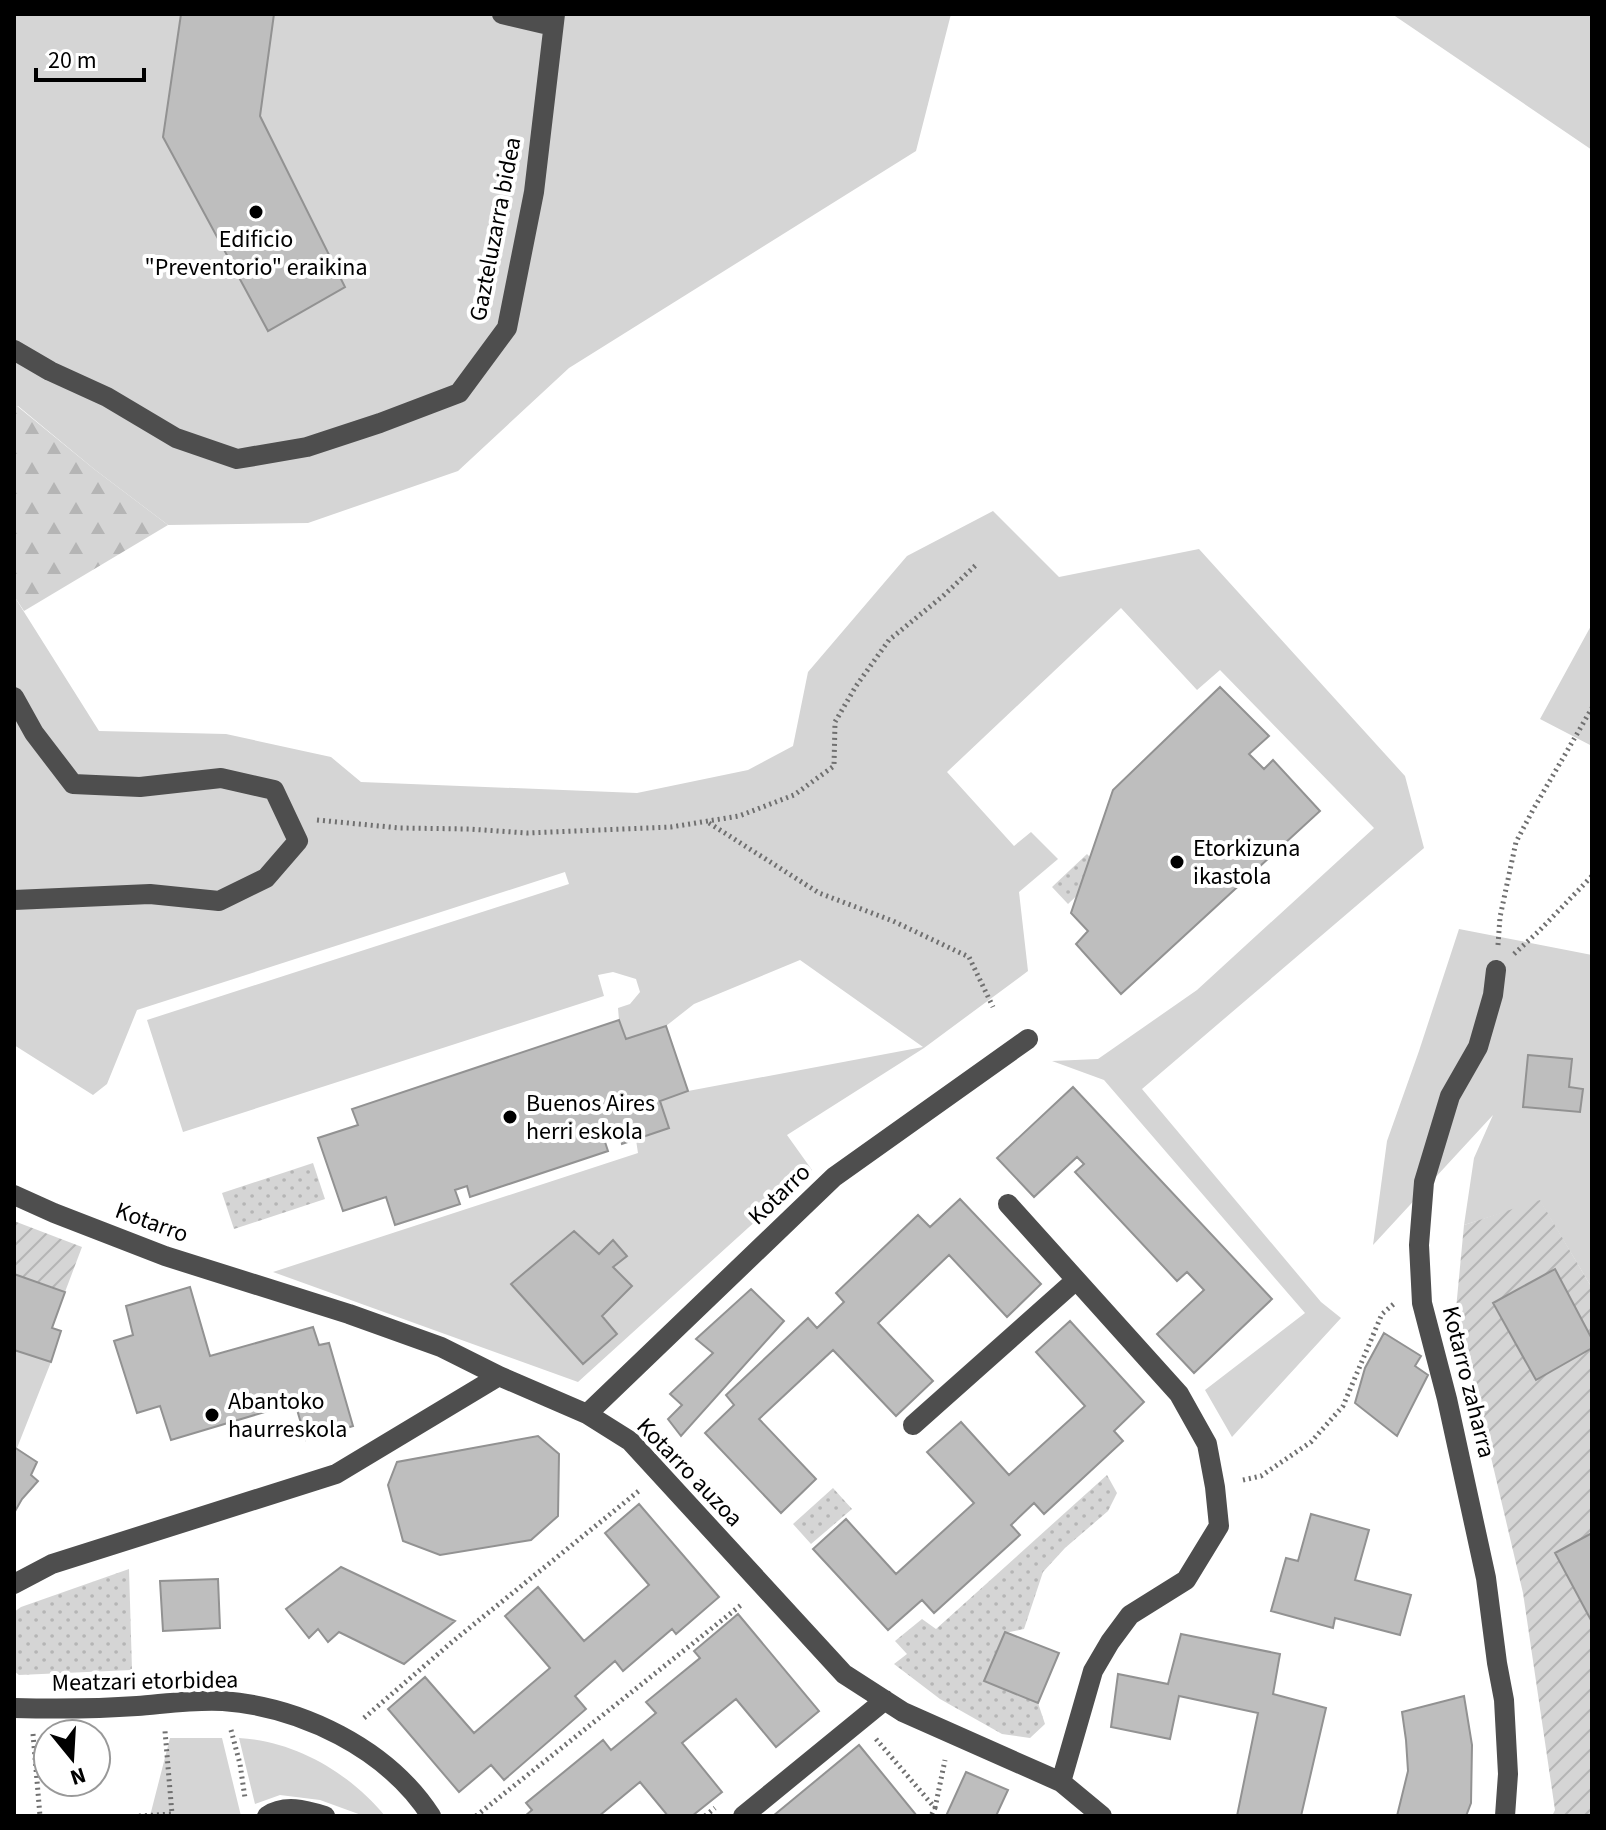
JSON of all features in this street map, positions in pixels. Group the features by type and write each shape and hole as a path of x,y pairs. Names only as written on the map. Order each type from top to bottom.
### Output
{"street":[{"path":"502,14 554,20"},
{"name":"Gazteluzarra bidea","path":"14,350 50,371 107,397 176,438 237,459 307,447 459,393 507,328 534,192 554,20"},
{"path":"14,697 34,733 73,784 140,787 221,778 274,790 298,841 266,878 219,901 150,894 14,900"},
{"name":"Kotarro zaharra","path":"1495,976 1493,995 1478,1047 1450,1096 1424,1182 1419,1245 1422,1303 1453,1425 1486,1578 1504,1700 1508,1774 1505,1816"},
{"name":"Kotarro","path":"587,1414 834,1177 1028,1039"},
{"name":"Kotarro","path":"14,1195 165,1256 349,1314 441,1347 499,1376"},
{"path":"1008,1204 1179,1394 1207,1444 1219,1526 1186,1580 1130,1615 1093,1671 1061,1782"},
{"path":"913,1425 1076,1280"},
{"path":"14,1584 52,1564 336,1474 499,1376"},
{"name":"Kotarro auzoa","path":"499,1376 587,1414 630,1441 844,1674 903,1712 1061,1782 1102,1816"},
{"name":"Meatzari etorbidea","path":"14,1708 80,1710 220,1700 264,1707 302,1717 362,1749 398,1778 431,1816"},
{"path":"743,1816 885,1700"},
{"path":"267,1816 276,1810 301,1809 325,1816"}],"path":[{"path":"285,814 311,820 400,828 527,833 671,827 739,816 794,795 834,766 835,722 889,640 977,564"},
{"path":"1495,976 1500,917 1516,842 1592,708"},
{"path":"709,822 819,893 893,921 969,957 993,1007"},
{"path":"1495,976 1592,876"},
{"path":"1215,1487 1261,1476 1311,1442 1343,1406 1382,1314 1421,1280"},
{"path":"362,1720 452,1642 641,1490"},
{"path":"476,1816 741,1605"},
{"path":"861,1721 935,1808 931,1816"},
{"path":"230,1726 246,1802"},
{"path":"139,1816 172,1814 165,1728"}],"green space":[{"path":"14,14 951,14 916,151 569,368 458,471 308,523 168,525 18,406 14,408"},
{"path":"1392,14 1592,14 1592,150"},
{"path":"17,406 168,525 24,611 14,596 14,408"},
{"path":"993,511 1059,577 1199,549 1405,776 1424,848 1142,1089 1321,1302 1341,1318 1232,1437 1205,1390 1305,1313 1104,1080 1052,1061 1098,1059 1197,990 1374,828 1220,670 1197,690 1121,608 947,772 1014,846 1031,832 1058,859 1019,892 1028,971 924,1048 787,1135 812,1170 578,1382 273,1272 638,1153 636,1140 669,1128 660,1101 688,1091 923,1047 800,960 694,1004 666,1026 626,1039 618,1008 630,1004 640,992 636,979 613,972 598,975 604,996 183,1132 147,1020 569,884 565,872 137,1010 107,1084 93,1095 14,1045 14,596 99,731 226,734 331,757 361,782 637,793 748,770 793,746 808,672 907,556"},
{"path":"1592,624 1592,746 1540,719"},
{"path":"1087,854 1103,871 1068,904 1052,887"},
{"path":"1459,929 1592,955 1592,1288 1540,1201 1464,1225 1474,1158 1493,1115 1373,1245 1387,1141"},
{"path":"313,1163 325,1199 234,1229 222,1193"},
{"path":"1540,1200 1592,1288 1592,1816 1552,1816 1555,1810 1523,1593 1456,1309 1464,1225"},
{"path":"14,1221 82,1247 65,1292 14,1274"},
{"path":"14,1350 51,1362 17,1448 14,1447"},
{"path":"1107,1475 1117,1493 1108,1511 1065,1548 1043,1572 1024,1629 1005,1633 985,1681 1038,1703 1045,1724 1030,1738 1002,1734 940,1699 894,1664 907,1654 895,1641 922,1619 936,1629"},
{"path":"833,1488 852,1509 811,1544 793,1524"},
{"path":"129,1569 132,1670 19,1675 14,1671 14,1612"},
{"path":"170,1738 222,1738 241,1816 150,1816"},
{"path":"239,1738 281,1745 320,1762 355,1786 385,1816 364,1816 320,1800 280,1795 255,1804"}],"building":[{"name":"Edificio \"Preventorio\" eraikina","path":"181,14 274,14 260,116 345,287 268,331 163,137"},
{"name":"Etorkizuna ikastola","path":"1220,687 1269,736 1249,754 1264,769 1273,760 1320,811 1121,994 1076,944 1088,931 1071,913 1113,790"},
{"name":"Buenos Aires herri eskola","path":"619,1020 626,1039 666,1026 688,1091 660,1101 669,1128 622,1144 619,1131 603,1136 608,1151 470,1197 467,1186 455,1190 460,1204 395,1225 386,1197 343,1211 318,1138 358,1125 352,1109"},
{"path":"1528,1055 1572,1059 1569,1087 1583,1089 1580,1112 1523,1107"},
{"path":"1073,1087 1272,1299 1194,1373 1157,1334 1204,1290 1187,1272 1177,1281 1075,1172 1084,1164 1077,1157 1034,1197 997,1158"},
{"path":"960,1199 1041,1284 1007,1317 949,1255 878,1323 933,1381 896,1416 833,1350 759,1419 816,1479 781,1513 705,1433 734,1405 726,1395 808,1318 817,1328 844,1302 836,1293 918,1215 930,1227"},
{"path":"574,1231 599,1254 613,1240 627,1256 613,1267 632,1286 602,1316 617,1334 583,1364 511,1284"},
{"path":"1555,1269 1592,1339 1592,1348 1536,1380 1493,1303"},
{"path":"14,1274 65,1292 52,1328 61,1331 51,1362 14,1350"},
{"path":"190,1287 210,1356 313,1327 319,1345 329,1343 353,1426 306,1440 295,1403 171,1440 160,1406 137,1413 114,1341 133,1335 126,1306"},
{"path":"751,1289 784,1321 681,1436 668,1419 682,1405 670,1394 713,1353 696,1339"},
{"path":"1070,1321 1144,1402 1114,1431 1123,1441 1044,1514 1034,1503 1011,1525 1020,1535 934,1613 922,1600 888,1630 813,1549 846,1519 896,1574 974,1503 927,1452 961,1422 1009,1475 1085,1406 1036,1352"},
{"path":"1384,1333 1421,1356 1415,1366 1428,1375 1397,1436 1355,1403 1365,1368"},
{"path":"538,1436 559,1454 558,1516 531,1540 440,1555 403,1541 388,1485 397,1462"},
{"path":"14,1447 37,1462 31,1475 38,1481 14,1513"},
{"path":"639,1504 719,1597 676,1634 672,1629 623,1671 615,1661 575,1696 586,1709 504,1780 491,1765 459,1792 388,1709 425,1677 474,1733 550,1668 505,1616 538,1587 584,1641 649,1585 605,1533"},
{"path":"1311,1514 1369,1530 1355,1580 1411,1595 1400,1635 1335,1618 1333,1628 1271,1611 1286,1558 1298,1561"},
{"path":"1592,1533 1592,1622 1555,1553"},
{"path":"341,1567 455,1621 404,1664 339,1632 328,1642 318,1629 309,1638 286,1609"},
{"path":"218,1579 220,1628 163,1631 160,1581"},
{"path":"738,1614 819,1711 776,1747 736,1699 682,1743 722,1792 692,1816 668,1816 640,1782 599,1816 525,1816 532,1810 526,1803 603,1740 611,1750 656,1713 646,1702 700,1658 694,1651"},
{"path":"1005,1632 1059,1653 1038,1703 984,1681"},
{"path":"1181,1634 1280,1654 1273,1694 1326,1708 1301,1816 1237,1816 1258,1713 1179,1696 1170,1739 1111,1727 1118,1674 1168,1684"},
{"path":"1464,1696 1472,1745 1471,1803 1466,1816 1397,1816 1408,1771 1402,1712"},
{"path":"859,1745 917,1816 773,1816"},
{"path":"966,1772 1008,1790 996,1816 946,1816"}],"place":[{"name":"Edificio \"Preventorio\" eraikina","path":"256,212"},
{"name":"Etorkizuna ikastola","path":"1177,862"},
{"name":"Buenos Aires herri eskola","path":"510,1117"},
{"name":"Abantoko haurreskola","path":"212,1415"}]}
